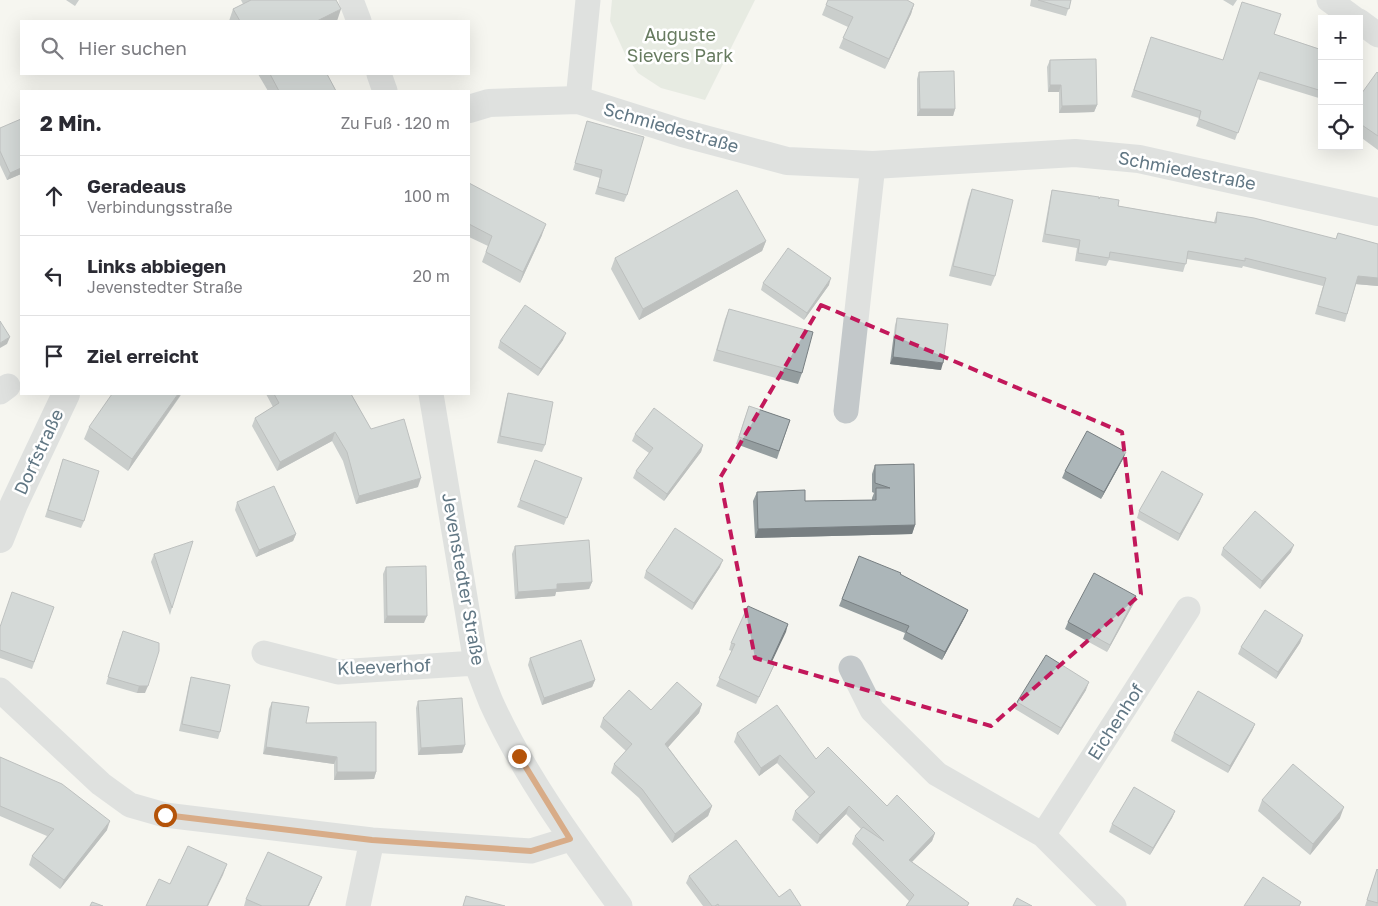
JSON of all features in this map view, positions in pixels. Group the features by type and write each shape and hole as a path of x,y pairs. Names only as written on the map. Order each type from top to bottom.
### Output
{"street":[{"path":"351,0 359,20"},
{"path":"578,100 588,0"},
{"path":"1329,0 1350,15"},
{"path":"1363,24 1378,35"},
{"path":"379,75 385,90"},
{"name":"Schmiedestraße","path":"470,109 489,103 578,100 682,133 787,161 873,165 1075,153 1139,159 1378,212"},
{"path":"846,411 873,165"},
{"name":"Dorfstraße","path":"0,539 14,504 66,395"},
{"name":"Jevenstedter Straße","path":"431,395 476,663 492,702 519,756 570,839 620,906"},
{"name":"Eichenhof","path":"1043,835 1188,609"},
{"name":"Kleeverhof","path":"264,653 338,672 476,663"},
{"path":"851,668 872,710 937,774 1043,835 1114,906"},
{"path":"0,690 101,784 130,805 165,815 372,840 531,851 570,839"},
{"path":"358,906 372,840"}],"highlighted area":[{"path":"821,305 1122,432 1141,594 991,726 755,658 720,478"}],"green space":[{"name":"Auguste Sievers Park","path":"612,0 755,0 705,100 661,88 638,73 625,54 610,21"}],"building":[{"path":"251,0 336,0 341,9 319,20 239,20 233,9"},
{"path":"828,0 907,0 914,4 889,59 843,38 853,17 826,5"},
{"path":"1038,0 1071,0 1069,9"},
{"path":"1242,2 1281,14 1274,34 1318,49 1318,90 1260,72 1238,133 1199,119 1201,111 1134,90 1151,37 1223,60"},
{"path":"1096,59 1097,105 1062,106 1061,85 1050,85 1050,60"},
{"path":"954,71 955,109 920,109 919,72"},
{"path":"1377,72 1378,136 1363,126 1363,91"},
{"path":"271,75 328,75 335,90 278,90"},
{"path":"20,119 20,168 10,173 0,151 0,128"},
{"path":"587,121 644,137 627,195 598,187 602,170 575,163"},
{"path":"470,184 546,224 523,272 486,252 492,236 470,225"},
{"path":"972,189 1013,200 995,276 953,266"},
{"path":"737,190 766,241 643,309 615,258"},
{"path":"1052,190 1099,197 1099,199 1100,197 1119,200 1118,206 1216,223 1217,212 1254,218 1336,239 1338,233 1378,244 1378,278 1358,276 1347,314 1318,306 1326,278 1245,258 1245,261 1188,251 1186,264 1110,252 1109,258 1078,253 1080,240 1045,234"},
{"path":"788,248 831,278 807,313 763,283"},
{"path":"525,305 566,333 541,369 500,341"},
{"path":"729,309 813,332 802,373 717,350"},
{"path":"897,318 948,324 943,363 893,357"},
{"path":"0,321 10,337 0,343"},
{"path":"508,393 553,402 545,445 500,436"},
{"path":"111,395 177,395 132,459 89,427"},
{"path":"275,395 352,395 371,429 404,419 421,478 359,496 347,452 335,432 280,462 255,418 279,403"},
{"path":"749,406 790,420 779,451 739,437"},
{"path":"654,408 703,445 667,494 636,471 653,448 635,434"},
{"path":"1087,431 1126,452 1104,492 1065,471"},
{"path":"63,459 99,471 84,521 48,510"},
{"path":"535,460 582,478 567,518 520,500"},
{"path":"914,464 915,525 758,529 757,492 805,490 805,501 876,500 876,488 890,488 875,483 875,465"},
{"path":"1162,471 1203,494 1180,534 1139,511"},
{"path":"274,486 296,534 259,550 237,502"},
{"path":"1255,511 1294,545 1262,581 1223,548"},
{"path":"675,528 723,560 694,603 646,571"},
{"path":"589,540 592,582 557,584 557,589 518,592 515,546"},
{"path":"193,541 172,608 154,554"},
{"path":"859,556 901,573 968,610 945,652 906,632 909,626 842,599"},
{"path":"426,566 427,616 387,616 386,567"},
{"path":"1094,573 1136,596 1110,645 1068,622"},
{"path":"12,592 54,607 34,662 0,650 0,627"},
{"path":"748,606 788,624 771,661 775,663 759,697 719,678 735,644 731,643"},
{"path":"1265,610 1303,635 1278,672 1241,647"},
{"path":"123,631 159,643 159,651 148,686 139,686 108,677"},
{"path":"581,640 595,680 544,698 530,658"},
{"path":"1046,655 1089,682 1061,728 1017,702"},
{"path":"191,677 230,685 220,732 182,724"},
{"path":"677,682 702,704 665,744 712,806 675,834 642,789 614,764 632,744 603,718 629,690 651,710"},
{"path":"1198,691 1255,724 1230,766 1174,733"},
{"path":"462,698 465,745 421,748 418,701"},
{"path":"272,702 309,707 306,723 376,722 376,772 337,772 337,757 266,747"},
{"path":"777,705 816,759 828,747 887,806 897,795 935,833 909,860 969,903 967,906 906,906 914,895 855,836 863,827 884,841 849,806 820,835 795,811 815,792 780,755 761,768 737,733"},
{"path":"0,757 62,784 110,821 64,880 32,856 54,829 0,806"},
{"path":"1293,764 1344,807 1313,844 1262,800"},
{"path":"1134,787 1175,811 1153,848 1112,824"},
{"path":"736,840 779,897 790,889 801,906 719,906 718,904 712,906 689,876"},
{"path":"188,846 227,864 207,906 146,906 159,879 170,884"},
{"path":"268,852 322,877 308,906 262,906 246,899"},
{"path":"1378,870 1378,903 1367,900"},
{"path":"1263,877 1301,902 1299,906 1244,906"},
{"path":"466,896 505,906 463,906"},
{"path":"1017,898 1032,906 1013,906"},
{"path":"92,902 103,906 90,906"}],"route":[{"path":"165,815 372,840 531,851 570,839 519,756"}]}
